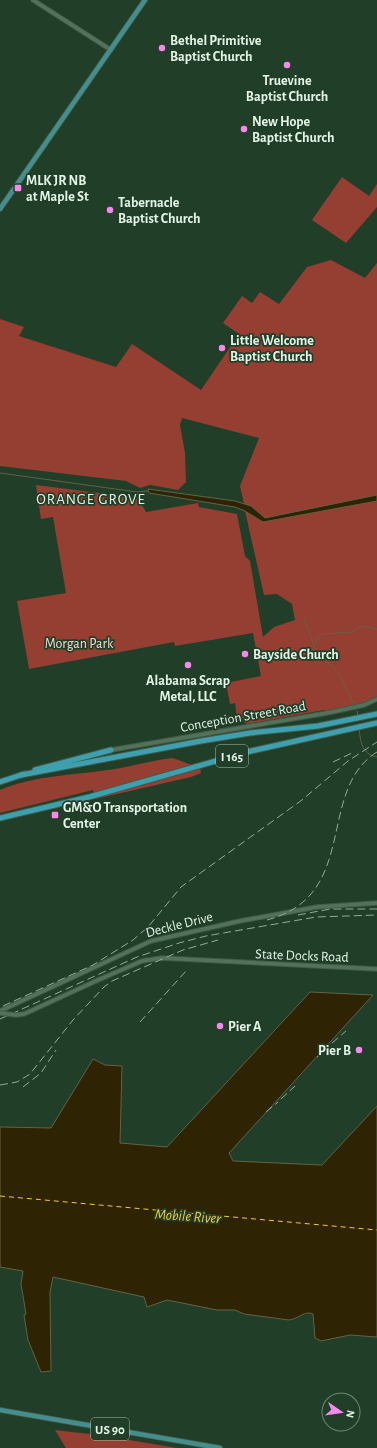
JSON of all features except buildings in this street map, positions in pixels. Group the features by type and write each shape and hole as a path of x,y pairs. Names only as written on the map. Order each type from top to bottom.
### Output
{"highway":[{"name":"I 165","path":"21,775 250,733 318,726 377,714"},
{"name":"I 165","path":"0,818 18,815 89,797 251,751 377,723"},
{"path":"0,782 43,767 111,750"}],"main road":[{"path":"0,209 145,0"},
{"name":"US 90","path":"0,1410 220,1448"}],"street":[{"path":"33,0 111,50"},
{"name":"Conception Street Road","path":"111,750 327,713 364,705 377,699"},
{"name":"Deckle Drive","path":"0,1012 151,941 240,921 317,907 377,903"},
{"name":"State Docks Road","path":"0,1012 16,1015 24,1014 142,961 161,958 227,963 377,969"}],"green space":[{"path":"342,177 369,196 377,184 377,207 346,243 312,220"},
{"path":"331,260 365,278 377,263 377,495 265,518 251,506 244,504 240,486 259,438 182,418 180,425 185,453 186,482 178,490 150,485 140,488 126,481 0,466 0,319 24,327 19,336 116,367 132,344 201,390 239,334 223,323 242,296 252,303 260,292 279,304 307,267"},
{"name":"Morgan Park","path":"36,485 138,498 146,512 198,503 199,507 237,514 245,556 250,561 263,637 274,627 295,620 292,604 277,594 264,595 245,511 263,522 377,501 377,699 364,705 326,713 324,710 247,724 237,718 235,703 230,704 226,683 261,676 253,633 175,646 174,642 29,669 17,601 66,593 53,517 41,519"},
{"path":"173,758 200,768 201,773 191,777 95,799 93,790 0,813 0,790 13,785 42,778 115,769"},
{"path":"55,1430 106,1436 177,1448 66,1448"}],"water":[{"path":"148,489 235,501 251,506 265,518 377,495 377,501 263,522 235,507 149,493"},
{"name":"Mobile River","path":"310,992 373,995 229,1153 233,1161 322,1165 377,1106 377,1337 350,1335 321,1341 315,1338 313,1314 310,1313 289,1320 244,1314 235,1310 217,1310 167,1300 147,1307 144,1297 53,1277 50,1292 51,1371 41,1372 28,1340 24,1315 26,1314 21,1284 23,1271 0,1267 0,1127 51,1128 93,1059 105,1065 122,1066 120,1143 167,1147"}],"waterway":[{"path":"0,473 137,492 148,491"},
{"path":"304,618 317,658 331,665 336,671 355,704"},
{"path":"315,643 322,634 351,632 361,626 377,629"},
{"path":"357,711 358,716"},
{"path":"359,729 363,747 368,753 377,757"}],"ferry route":[{"path":"0,1196 377,1230"}],"railway":[{"path":"3,1006 93,965 133,940 148,927 181,887 302,800 348,761 377,742"},
{"path":"267,920 296,907 315,889 327,866 347,791 358,769 377,752"},
{"path":"333,762 352,753"},
{"path":"298,915 330,909 377,909"},
{"path":"0,1019 137,957 179,943 206,936 316,917 377,915"},
{"path":"0,1085 17,1082 30,1074 73,1020 104,987 112,981 183,950 218,940"},
{"path":"140,1022 186,971"},
{"path":"332,1043 346,1031"},
{"path":"317,1057 330,1045"},
{"path":"23,1087 41,1073 56,1050"},
{"path":"281,1099 295,1086"},
{"path":"266,1112 278,1102"}],"place":[{"name":"Bethel Primitive Baptist Church","path":"162,48"},
{"name":"Truevine Baptist Church","path":"287,65"},
{"name":"New Hope Baptist Church","path":"244,129"},
{"name":"MLK JR NB at Maple St","path":"18,188"},
{"name":"Tabernacle Baptist Church","path":"110,210"},
{"name":"Little Welcome Baptist Church","path":"222,348"},
{"name":"Bayside Church","path":"245,654"},
{"name":"Alabama Scrap Metal, LLC","path":"188,665"},
{"name":"GM&O Transportation Center","path":"55,815"},
{"name":"Pier A","path":"220,1026"},
{"name":"Pier B","path":"359,1050"}],"district":[{"name":"ORANGE GROVE","path":"91,499"}]}
